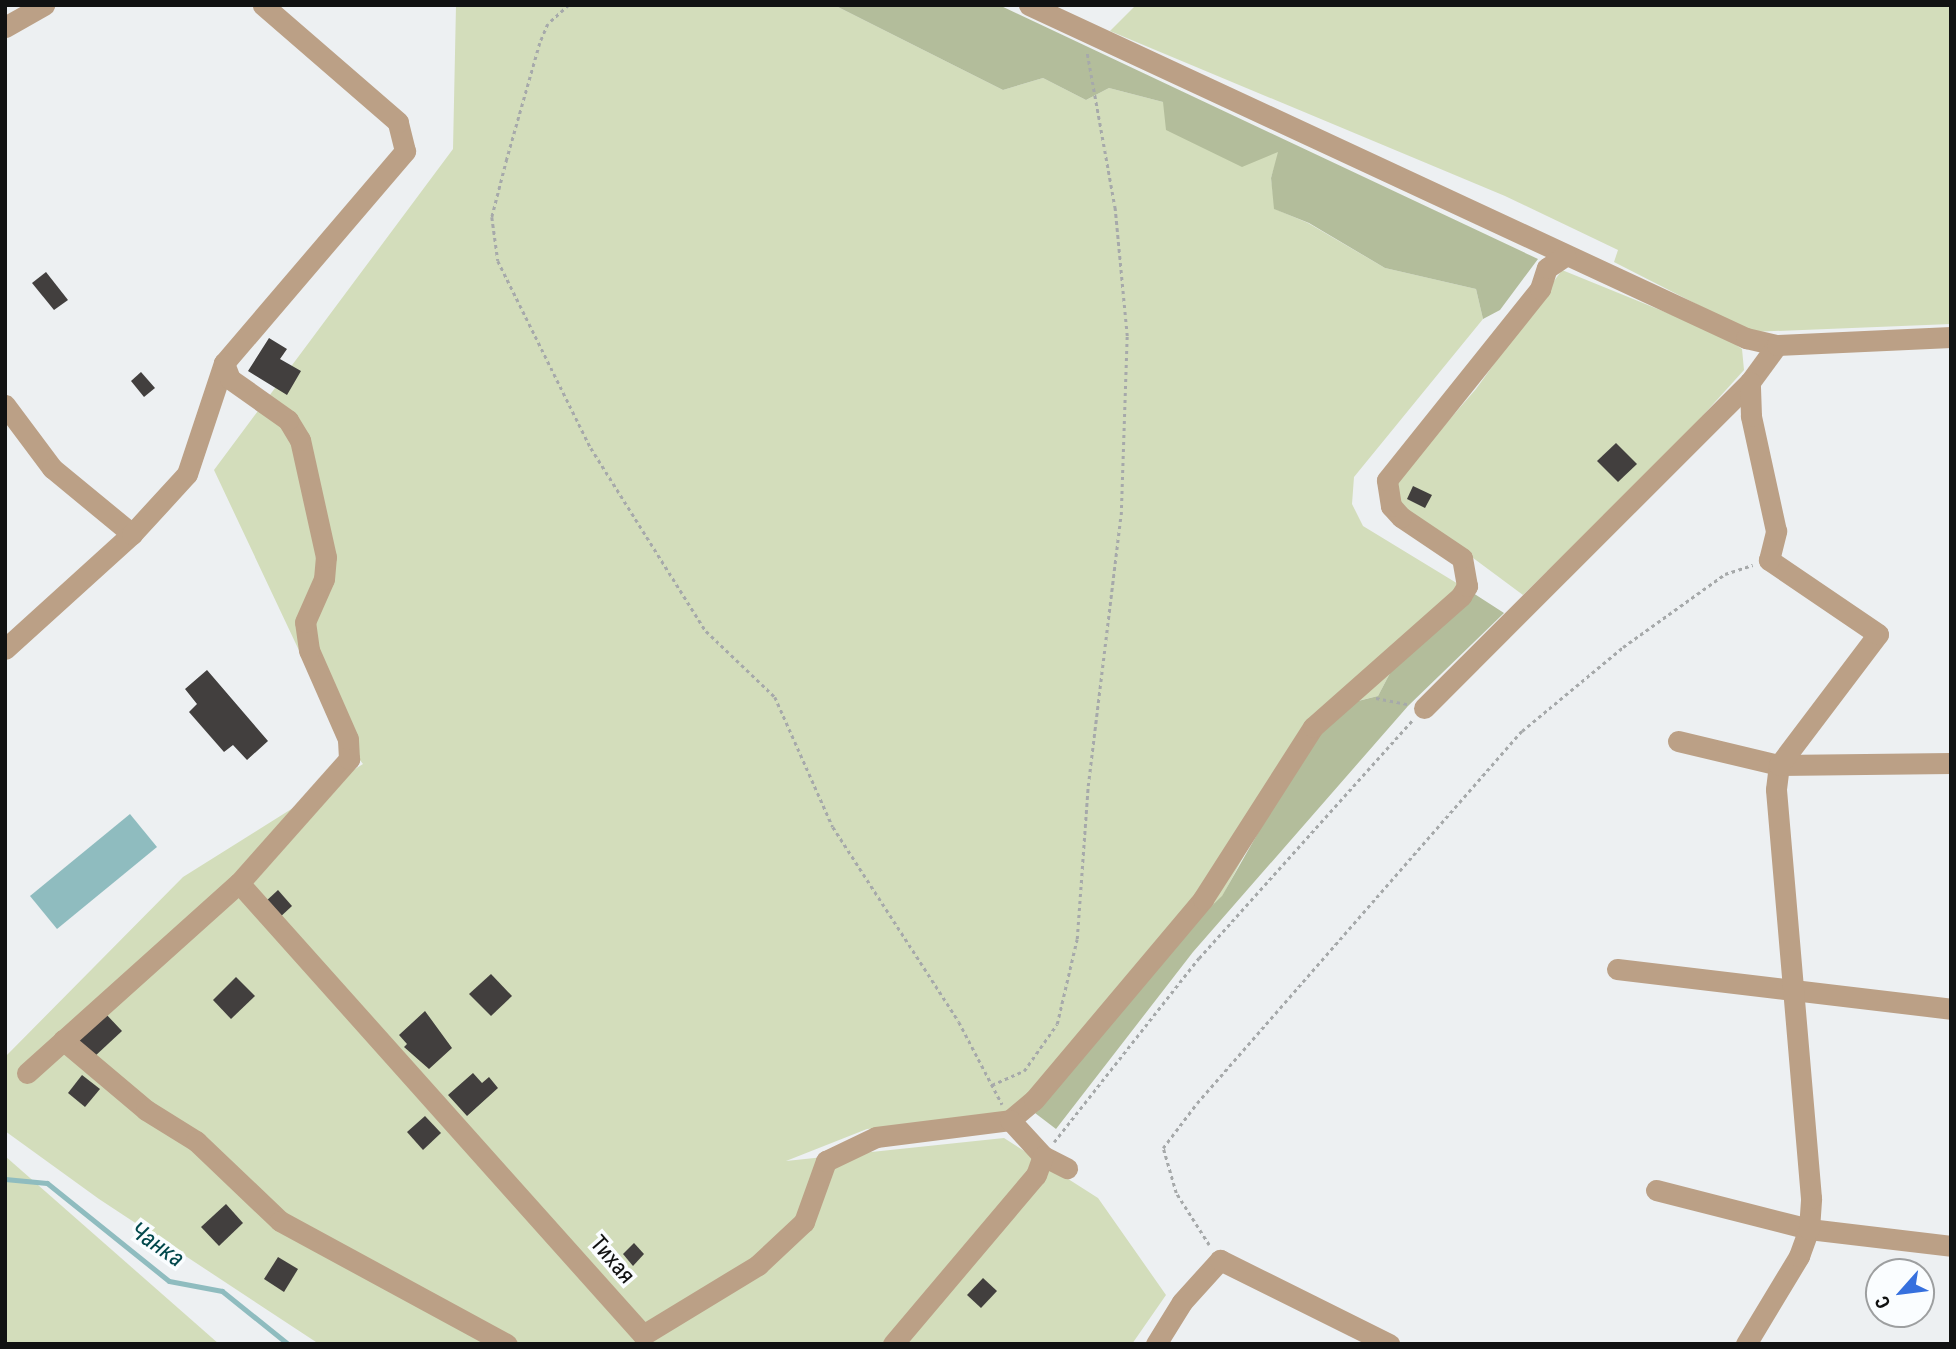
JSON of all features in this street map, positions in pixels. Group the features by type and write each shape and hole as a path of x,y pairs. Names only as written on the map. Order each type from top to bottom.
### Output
{"street":[{"path":"5,27 44,5"},
{"path":"5,649 132,534 187,474 223,363 405,151 398,122 263,5"},
{"path":"1039,7 1565,256 1746,338 1777,345 1951,337"},
{"path":"1066,1168 1043,1156 1010,1120 1034,1100 1203,899 1313,727 1467,586 1462,558 1401,517 1391,506 1387,480 1540,289 1547,268 1565,256"},
{"path":"1424,708 1750,382 1777,345"},
{"path":"27,1073 239,883 349,759 348,738 309,650 305,622 324,579 326,556 300,440 288,420 230,379 223,363"},
{"path":"1745,1344 1799,1256 1809,1229 1811,1198 1776,789 1779,765 1878,634 1769,559 1776,531 1751,416 1750,382"},
{"path":"5,405 52,468 132,534"},
{"path":"1678,741 1779,765 1951,762"},
{"name":"Тихая","path":"239,883 636,1339 758,1265 804,1222 826,1161 876,1137 1010,1120"},
{"path":"1617,970 1951,1009"},
{"path":"63,1040 146,1110 196,1141 280,1221 507,1344"},
{"path":"894,1344 1036,1175 1043,1156"},
{"path":"1656,1190 1809,1229 1951,1246"},
{"path":"1156,1344 1194,1289 1220,1260 1389,1344"}],"path":[{"path":"569,5 548,24 540,43 506,159 492,217 498,261 591,448 706,631 775,697 833,827 959,1022 1010,1120"},
{"path":"992,1085 1024,1071 1058,1024 1077,939 1088,786 1121,515 1127,335 1115,209 1083,30"},
{"path":"1220,1260 1176,1193 1163,1148 1197,1103 1522,731 1623,647 1725,574 1769,559"},
{"path":"1043,1156 1199,958 1424,708 1352,692"}],"green space":[{"path":"456,5 834,5 1003,90 1043,78 1086,100 1109,88 1163,102 1279,152 1271,178 1275,209 1308,223 1385,268 1476,289 1483,319 1354,477 1352,504 1363,526 1473,593 1399,656 1378,696 1345,704 1256,833 1222,897 1197,920 1035,1113 867,1129 786,1161 1004,1138 1098,1198 1166,1295 1132,1344 319,1344 99,1199 5,1131 5,1057 183,877 363,764 337,731 214,470 453,149"},
{"path":"834,5 999,5 1538,259 1500,310 1483,319 1476,289 1385,268 1309,223 1274,209 1271,178 1278,152 1242,167 1166,130 1163,102 1109,88 1086,100 1043,78 1003,90"},
{"path":"1136,5 1951,5 1951,324 1751,332 1614,262 1618,250 1505,196 1110,31"},
{"path":"1562,270 1724,336 1742,349 1744,370 1678,443 1523,595 1399,503 1396,481 1476,389"},
{"path":"1473,593 1504,613 1408,706 1193,952 1056,1129 1035,1113 1197,920 1222,896 1318,728 1346,704 1378,696 1399,656"},
{"path":"5,1156 219,1344 5,1344"}],"water":[{"path":"130,814 157,847 57,929 30,896"}],"building":[{"path":"46,272 68,300 54,310 32,283"},
{"path":"269,338 287,349 280,359 301,371 287,395 248,371"},
{"path":"141,372 155,388 144,397 131,381"},
{"path":"1616,443 1637,464 1618,482 1597,461"},
{"path":"1413,486 1432,495 1425,508 1407,499"},
{"path":"207,670 268,741 247,760 233,745 224,752 189,712 197,704 185,689"},
{"path":"278,890 292,906 278,919 264,903"},
{"path":"491,974 512,996 491,1016 469,994"},
{"path":"236,977 255,996 231,1019 213,1000"},
{"path":"425,1011 452,1048 429,1069 404,1047 407,1044 399,1035"},
{"path":"104,1012 122,1031 94,1057 76,1038"},
{"path":"473,1073 482,1083 489,1077 498,1088 467,1116 448,1095"},
{"path":"82,1075 100,1089 85,1107 68,1093"},
{"path":"425,1116 441,1133 423,1150 407,1132"},
{"path":"226,1204 243,1223 219,1246 201,1227"},
{"path":"634,1243 644,1254 633,1266 623,1254"},
{"path":"278,1257 298,1269 284,1292 264,1279"},
{"path":"983,1278 997,1291 981,1308 967,1295"}],"waterway":[{"name":"Чанка","path":"5,1179 47,1183 169,1281 222,1291 288,1344"}]}
